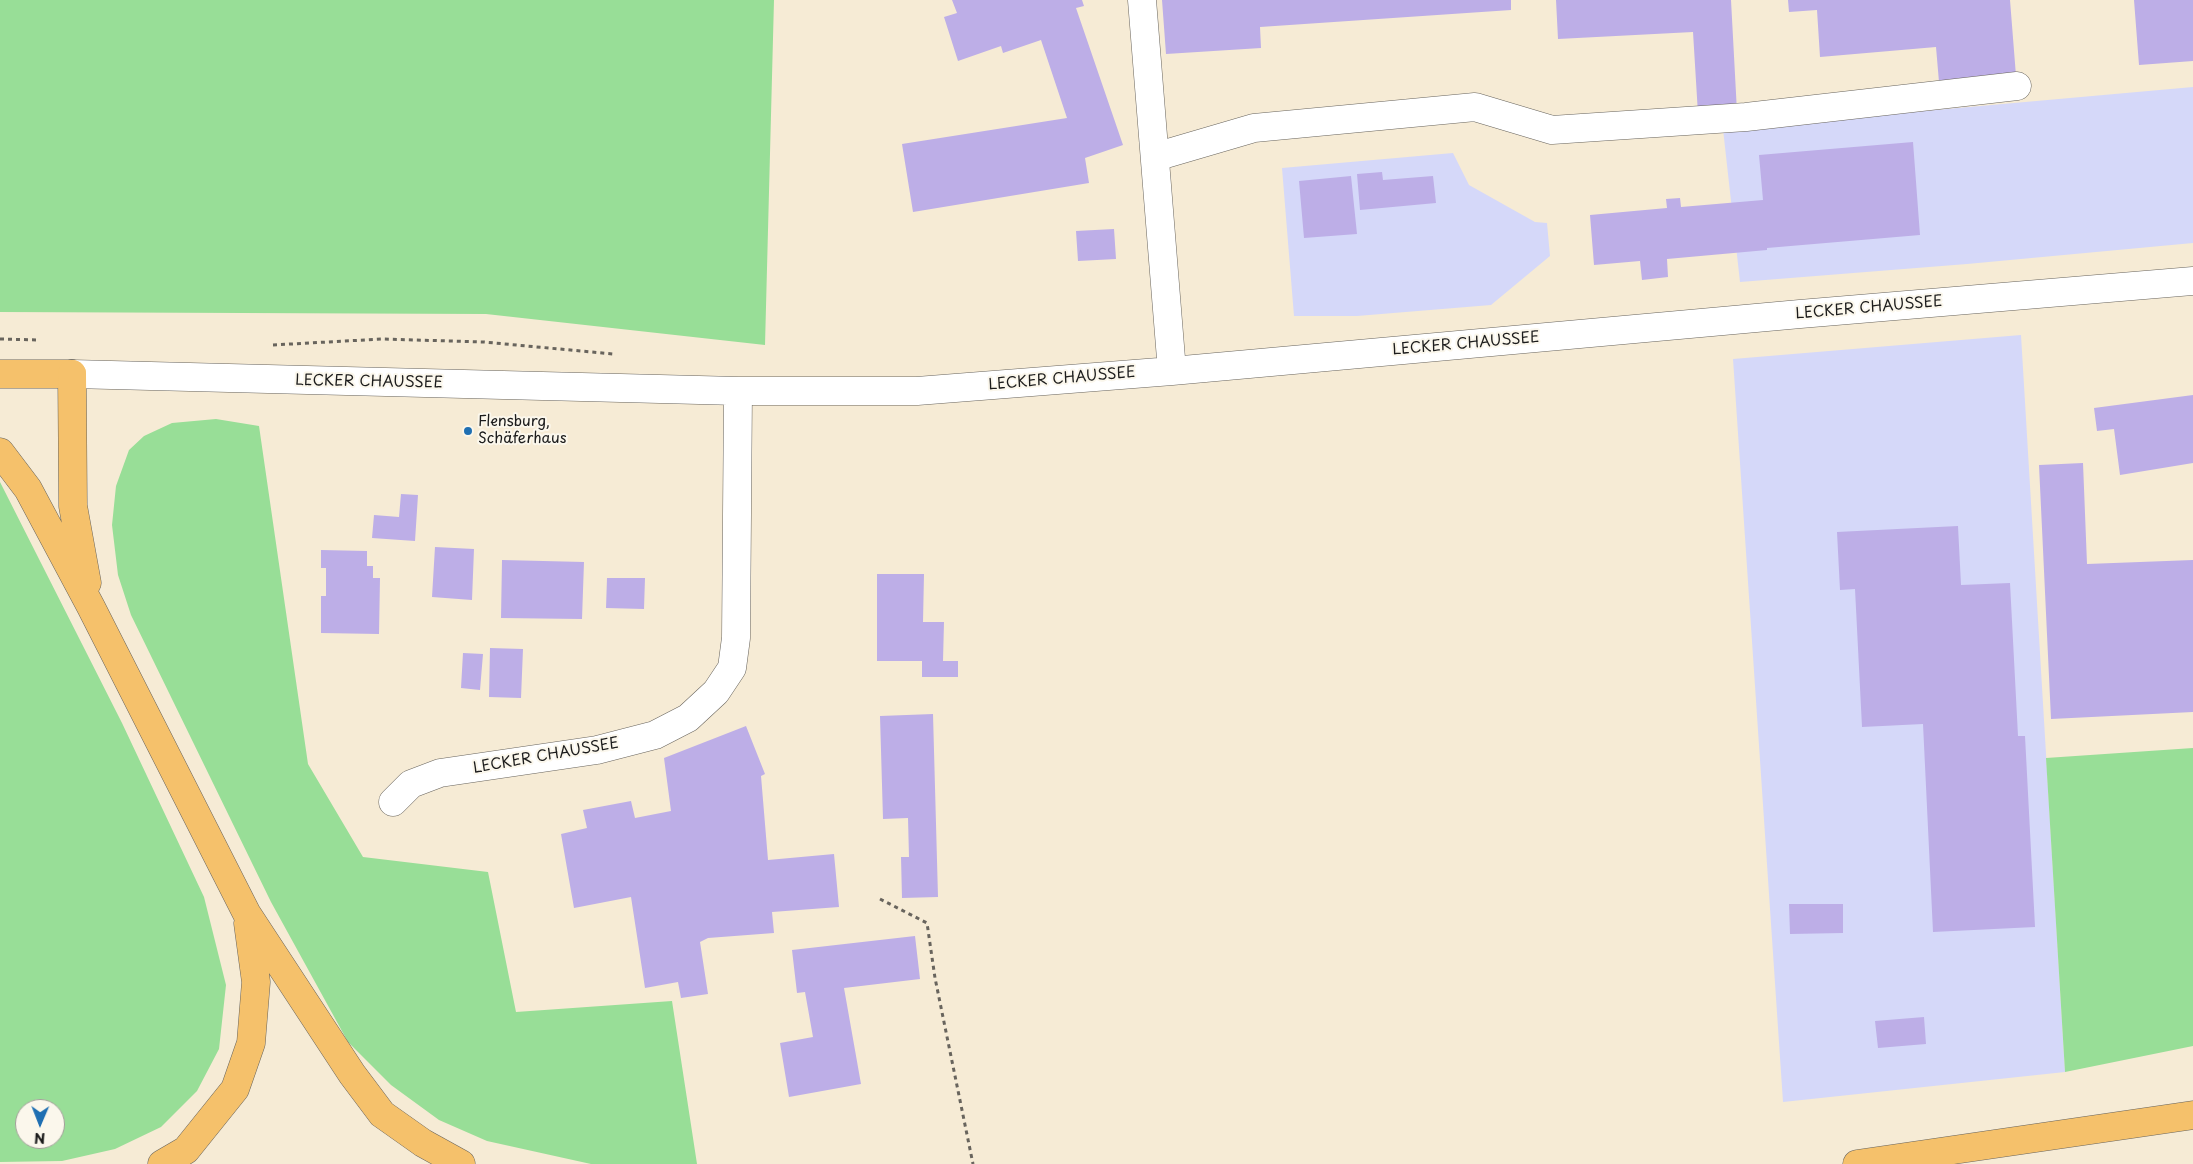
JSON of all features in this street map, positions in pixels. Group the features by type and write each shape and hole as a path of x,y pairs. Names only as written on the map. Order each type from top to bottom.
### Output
{"main road":[{"name":"LECKER CHAUSSEE","path":"0,374 72,374"},
{"path":"72,374 73,506 91,607"},
{"path":"0,452 28,489 91,607 247,914 352,1074 382,1114 423,1143 461,1164"},
{"path":"162,1164 186,1150 235,1089 251,1043 256,982 247,914"},
{"path":"1857,1164 2193,1115"}],"street":[{"path":"1142,0 1172,371"},
{"path":"1155,157 1254,128 1475,107 1552,130 1746,117 2017,86"},
{"name":"LECKER CHAUSSEE","path":"72,374 738,390 917,391 1172,371 1800,314 2193,281"},
{"name":"LECKER CHAUSSEE","path":"393,802 411,784 440,773 597,750 655,735 688,718 716,692 732,668 736,638 738,390"}],"path":[{"path":"0,338 48,340"},
{"path":"268,345 382,339 484,342 618,354"},
{"path":"880,899 928,923 935,978 973,1164"}],"shaded area":[{"path":"2193,87 2193,243 1967,264 1740,282 1723,129"},
{"path":"1453,153 1469,185 1535,222 1547,223 1550,256 1491,305 1357,316 1294,316 1282,168"},
{"path":"2021,335 2065,1072 1783,1102 1733,359"}],"green space":[{"path":"0,0 774,0 765,345 486,314 0,312"},
{"path":"216,419 259,426 308,764 363,857 488,872 516,1012 672,1001 697,1164 591,1164 487,1141 439,1120 391,1085 348,1042 271,902 131,615 118,575 112,525 116,486 129,450 144,436 172,423"},
{"path":"0,482 122,723 204,897 226,985 219,1049 197,1091 161,1127 115,1149 62,1161 0,1162"},
{"path":"2193,748 2193,1046 2065,1072 2046,758"}],"building":[{"path":"952,0 1082,0 1084,6 1076,8 1123,145 1085,158 1089,183 913,212 902,144 1067,118 1041,40 1003,53 1001,46 958,61 944,17 957,13"},
{"path":"1162,0 1511,0 1511,10 1260,27 1261,48 1166,54"},
{"path":"1556,0 1731,0 1737,112 1698,114 1693,32 1558,39"},
{"path":"1788,0 2010,0 2016,76 1939,82 1936,47 1820,57 1817,10 1789,12"},
{"path":"2134,0 2193,0 2193,61 2139,65"},
{"path":"1913,142 1920,235 1767,248 1767,250 1667,259 1668,277 1642,280 1640,261 1594,265 1590,215 1667,208 1666,199 1680,198 1681,207 1763,200 1759,155"},
{"path":"1382,172 1383,180 1433,176 1436,203 1360,210 1357,174"},
{"path":"1351,176 1357,234 1304,238 1299,181"},
{"path":"1114,229 1116,259 1078,261 1076,231"},
{"path":"2193,395 2193,463 2120,475 2114,429 2097,431 2094,408"},
{"path":"2083,463 2087,564 2193,560 2193,712 2051,719 2039,465"},
{"path":"401,494 418,495 415,541 372,538 374,515 399,517"},
{"path":"1958,526 1961,585 2010,583 2018,736 2025,736 2035,927 1933,932 1923,724 1862,727 1855,589 1840,590 1837,532"},
{"path":"435,547 474,549 472,600 432,597"},
{"path":"321,550 367,551 367,566 373,566 373,578 380,578 379,634 321,633 321,596 326,596 326,568 321,568"},
{"path":"502,560 584,562 582,619 501,618"},
{"path":"877,574 924,574 923,622 944,622 943,661 958,661 958,677 922,677 922,661 877,661"},
{"path":"607,578 645,578 644,609 606,608"},
{"path":"490,648 523,649 521,698 489,697"},
{"path":"463,653 483,654 480,690 461,688"},
{"path":"933,714 938,897 902,898 901,857 909,857 908,818 883,819 880,716"},
{"path":"746,726 765,774 761,776 768,860 834,854 839,907 772,912 774,933 708,938 700,942 708,994 681,998 678,982 645,988 631,897 574,908 561,834 587,828 583,810 631,801 635,818 671,811 664,758"},
{"path":"1789,904 1843,904 1843,933 1790,934"},
{"path":"915,936 920,979 844,988 861,1084 789,1097 780,1043 813,1037 805,992 797,993 792,950"},
{"path":"1924,1017 1926,1044 1878,1048 1875,1021"}],"place":[{"name":"Flensburg, Schäferhaus","path":"468,431"}]}
